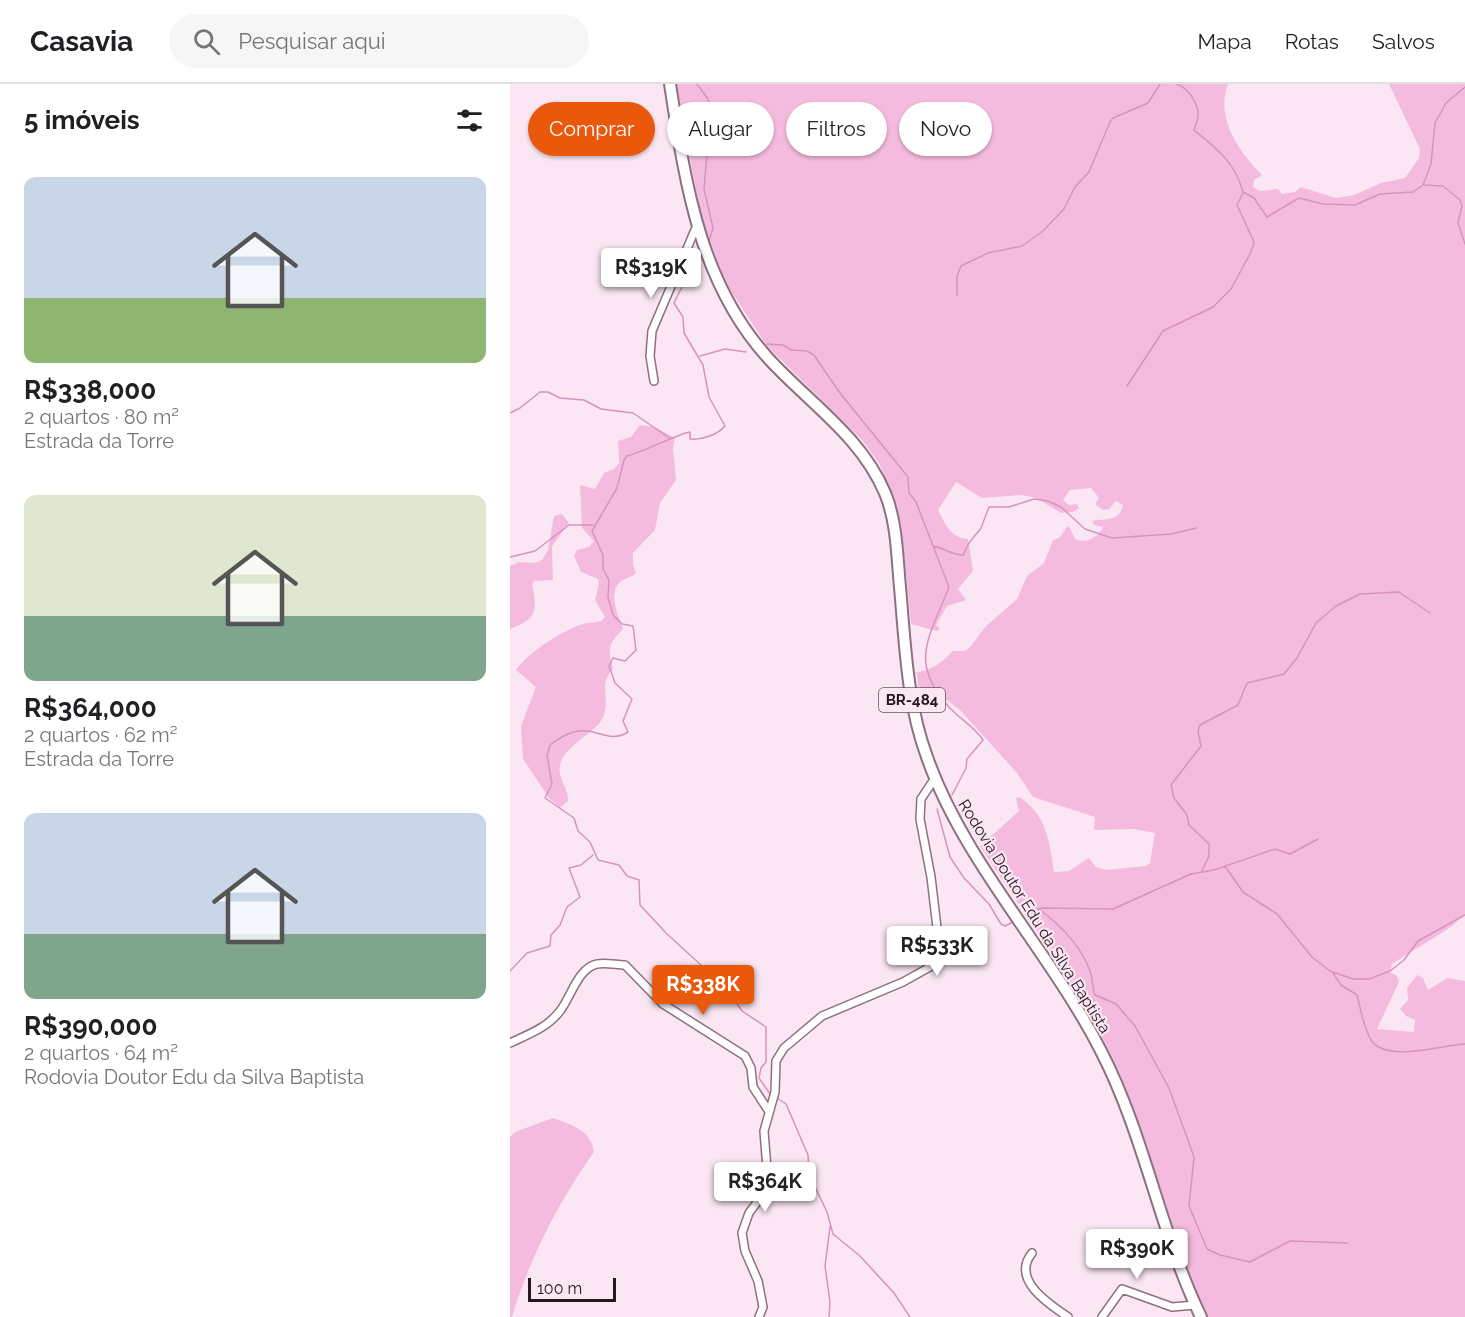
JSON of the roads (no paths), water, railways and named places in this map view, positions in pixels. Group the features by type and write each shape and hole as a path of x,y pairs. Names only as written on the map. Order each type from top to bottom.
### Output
{"main road":[{"name":"Rodovia Doutor Edu da Silva Baptista","path":"670,84 682,162 697,225 714,273 757,346 856,446 883,489 895,533 908,682 921,742 935,778 963,834 1061,982 1102,1053 1122,1099 1201,1317"}],"street":[{"path":"654,381 650,356 652,331 697,225"},
{"path":"759,1317 763,1307 758,1281 745,1251 742,1233 749,1213 764,1193 768,1169 764,1131 774,1095 776,1061 784,1048 799,1033 822,1016 903,982 937,963 940,953 931,877 920,819 921,799 935,778"},
{"path":"510,1043 543,1028 561,1010 579,980 590,968 597,964 625,965 663,1004 745,1056 751,1068 753,1087 768,1110"},
{"path":"1032,1253 1024,1269 1026,1279 1068,1317"},
{"path":"1102,1317 1122,1289 1172,1307 1196,1305"}],"waterway":[{"path":"697,84 708,99 711,108 704,189 713,228 708,244"},
{"path":"957,295 957,276 961,266 988,253 1022,246 1043,231 1064,209 1075,187 1089,172 1113,118 1148,103 1160,84"},
{"path":"1177,84 1189,93 1197,106 1198,118 1194,130 1218,150 1230,164 1243,192"},
{"path":"1243,192 1254,198 1267,217 1299,198 1323,204 1355,205 1380,194 1413,192 1423,185 1431,164 1435,123 1446,103 1465,87"},
{"path":"1424,185 1443,186 1460,200 1462,206 1458,223 1465,244"},
{"path":"1127,386 1163,331 1213,307 1231,289 1254,242 1237,205 1243,193"},
{"path":"699,253 674,303 683,317 684,333 703,365 709,397 725,426 714,434 699,439 690,439 690,432 686,433 627,456 624,460 617,488 592,531 603,555 603,569 609,580 608,597 613,615 622,624 633,626 636,650 625,661 613,658 609,666 615,683 632,699 623,721 628,732 612,736 577,731 550,745 547,756 552,784 545,798 574,818 578,831 590,842 598,860 619,865 627,876 639,880 640,905 666,933 726,988 742,1011 766,1027 766,1062 761,1068 759,1078 770,1094"},
{"path":"767,344 783,345 791,350 807,351 814,355 840,393 908,477 909,493 916,502 949,587 926,649 929,677 950,708 983,740 967,759 966,768 952,795"},
{"path":"700,356 725,349 746,352"},
{"path":"510,413 540,392 548,392 560,398 584,400 601,409 633,413 671,439"},
{"path":"933,546 963,555 981,528 989,507 1009,507 1034,499 1048,501 1061,507 1085,529 1112,538 1171,534 1196,528"},
{"path":"510,557 535,551 569,525 593,525"},
{"path":"1202,871 1209,856 1209,844 1189,825 1187,815 1174,798 1171,785 1201,746 1198,731 1200,725 1238,705 1247,683 1284,674 1297,658 1316,623 1336,606 1360,594 1399,592 1430,613"},
{"path":"937,809 950,857 964,878 989,904 1001,924 1005,926 1013,922"},
{"path":"1027,912 1043,908 1113,909 1191,874 1214,870 1275,849 1290,854 1318,839"},
{"path":"510,971 527,953 550,946 551,935 560,925 567,907 580,897 569,868 581,865 593,855"},
{"path":"1225,866 1243,892 1277,914 1312,957 1330,971 1353,979 1369,979 1390,971 1404,960 1418,941 1465,915"},
{"path":"1039,909 1062,929 1081,953 1090,971 1095,995 1116,1004 1135,1026 1169,1088 1194,1157 1189,1206 1207,1249 1220,1255 1250,1262 1290,1241 1347,1243"},
{"path":"1333,973 1341,985 1357,995 1366,1029 1371,1040 1378,1047 1401,1052 1465,1044"},
{"path":"777,1098 786,1104 808,1155 809,1174 827,1212 833,1234 860,1256 894,1293 910,1317"},
{"path":"829,1317 830,1302 825,1266 830,1227"}]}
